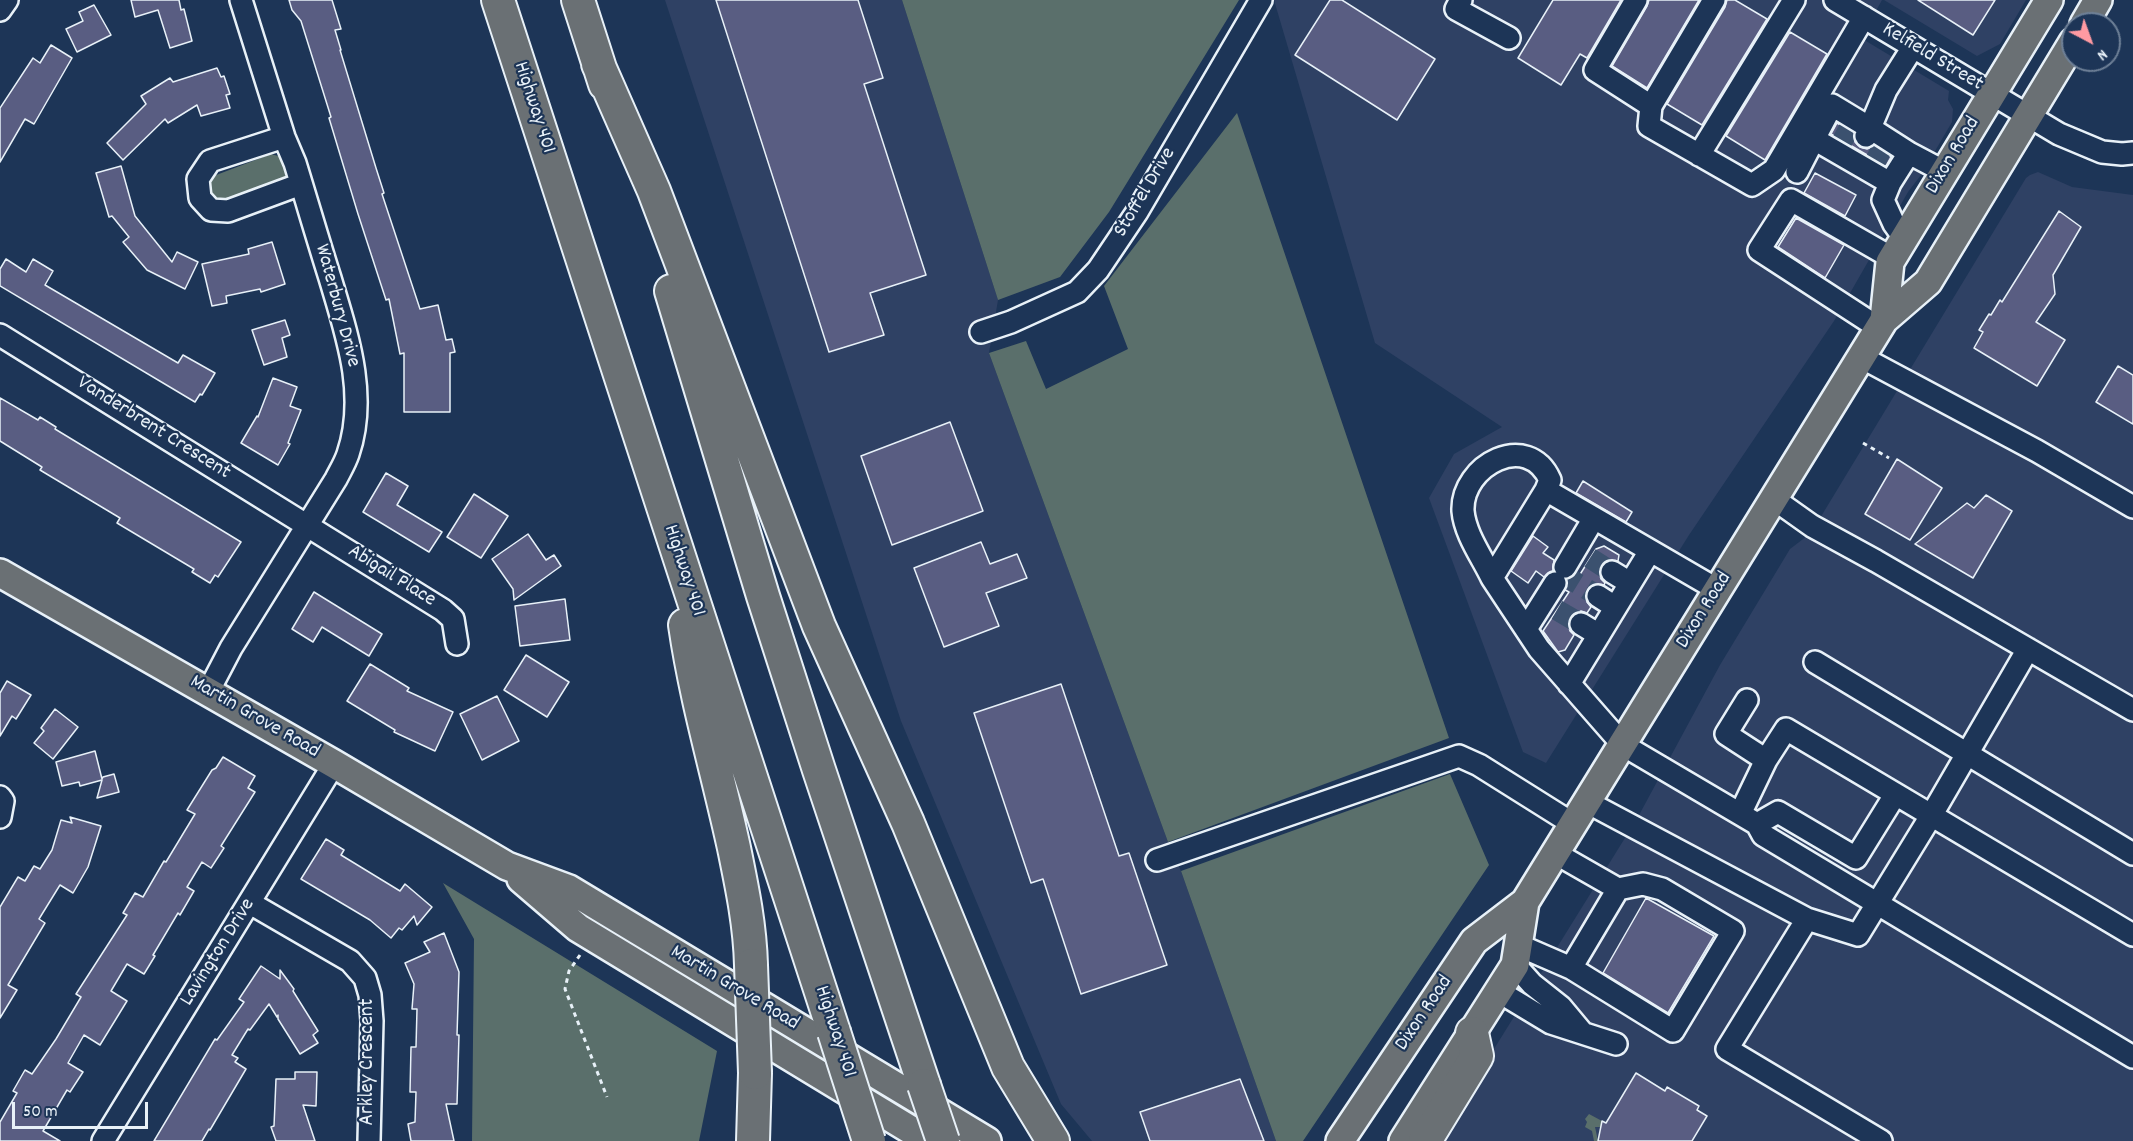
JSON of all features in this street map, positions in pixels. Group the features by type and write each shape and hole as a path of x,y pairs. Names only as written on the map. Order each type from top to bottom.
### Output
{"highway":[{"name":"Highway 401","path":"498,0 869,1141"},
{"path":"578,0 710,414 766,607 943,1141"},
{"path":"598,64 654,191 819,626 908,823 1008,1067 1053,1141"},
{"path":"673,538 691,669 743,892 750,939 754,1073 753,1141"},
{"path":"1425,1141 1477,1056 1472,1033"}],"main road":[{"name":"Dixon Road","path":"1882,324 1890,262 2049,0"},
{"name":"Dixon Road","path":"1341,1141 1474,940 1525,902 1882,324 1928,282 2061,62"},
{"name":"Martin Grove Road","path":"0,573 507,866 569,889 987,1141"},
{"name":"Martin Grove Road","path":"507,866 578,928 929,1141"},
{"name":"Dixon Road","path":"1403,1141 1498,991 1516,955 1525,902"}],"street":[{"path":"0,10 7,0"},
{"name":"Waterbury Drive","path":"208,692 224,659 336,479 348,455 357,398 354,364 347,335 242,0"},
{"name":"Stoffel Drive","path":"981,332 1011,322 1077,292 1098,270 1137,212 1261,0"},
{"path":"1461,0 1456,9 1509,38"},
{"path":"1636,0 1595,70 1651,106"},
{"path":"1714,0 1651,106 1649,126 1752,185 1774,170 1864,17"},
{"path":"1699,155 1794,0"},
{"name":"Kelfield Street","path":"1835,0 2059,134 2092,149 2110,153 2133,153"},
{"path":"1861,145 1886,90 1913,47"},
{"path":"1797,171 1833,105 1890,183"},
{"path":"284,137 210,161 198,179 200,198 211,210 228,211 301,184"},
{"path":"1814,139 1908,153 1945,172"},
{"path":"1898,248 1894,224 1883,200 1890,183 1908,153"},
{"path":"1882,324 1759,250 1791,200 1898,248"},
{"name":"Vanderbrent Crescent","path":"0,335 285,511 305,526"},
{"path":"1861,357 2037,451 2133,507"},
{"path":"1492,578 1550,480 1545,470 1530,459 1518,455 1493,462 1468,484 1463,513 1467,528 1492,578 1539,649 1623,745 1748,819 1763,835 2133,1057"},
{"path":"1546,490 1718,590"},
{"path":"1774,499 1812,526 2133,710"},
{"path":"1526,629 1550,605 1594,518"},
{"name":"Abigail Place","path":"305,526 330,539 443,610 453,619 457,644"},
{"path":"1569,684 1590,630 1606,602 1630,584 1650,551"},
{"path":"1612,572 1630,584"},
{"path":"1157,860 1459,756 1807,920 1857,935 1931,816 2028,649"},
{"path":"1815,662 2133,854"},
{"path":"1747,700 1726,734 1766,760"},
{"path":"1748,819 1766,760 1786,729 2133,935"},
{"name":"Lavington Drive","path":"104,1141 334,764"},
{"path":"1748,819 1778,812 1856,858 1895,795"},
{"path":"0,797 3,801 0,817"},
{"path":"1516,955 1571,968 1673,1030 1732,931 1662,889 1643,884 1618,889 1555,853"},
{"path":"1571,968 1618,889"},
{"name":"Arkley Crescent","path":"250,903 350,961 365,978 370,994 372,1021 369,1141"},
{"path":"1807,920 1727,1048 1881,1141"},
{"path":"1516,955 1532,984 1561,1007 1588,1040"},
{"path":"1498,991 1551,1023 1588,1040 1616,1044"}],"path":[{"path":"1863,443 1889,458"},
{"path":"580,954 569,971 565,989 607,1097"}],"shaded area":[{"path":"665,0 902,0 998,300 989,353 1168,842 1181,871 1276,1141 1092,1141 1061,1104 901,721"},
{"path":"1274,0 1882,0 1861,38 1949,91 1948,100 1953,109 1952,122 1921,175 1908,192 1834,321 1689,535 1546,763 1523,752 1429,498 1454,454 1502,427 1375,343"},
{"path":"1884,0 2026,0 2000,44 1977,56"},
{"path":"2038,172 2072,187 2133,195 2133,1141 1439,1141 1638,817 1720,665 1790,549 1811,533 2026,178"}],"green space":[{"path":"902,0 1239,0 1109,212 1060,277 998,300"},
{"path":"1237,113 1449,738 1168,842 989,353 1026,341 1046,389 1128,349 1104,286"},
{"path":"271,154 282,157 288,167 285,178 228,200 216,198 209,189 211,177"},
{"path":"1450,774 1489,865 1303,1141 1276,1141 1181,871"},
{"path":"443,883 717,1051 699,1141 472,1141 474,939"},
{"path":"1589,1114 1602,1121 1601,1127 1595,1127 1598,1141 1594,1141 1592,1131 1585,1127 1587,1122 1585,1119"}],"building":[{"path":"131,0 179,0 181,10 184,9 192,41 170,48 158,10 135,17"},
{"path":"289,0 332,0 341,29 335,30 340,50 384,193 382,194 420,309 438,305 446,340 452,339 455,352 450,353 450,412 404,412 404,353 400,354 389,299 386,300 358,214 301,21 292,10"},
{"path":"716,0 858,0 883,78 864,84 926,275 870,293 884,335 829,352"},
{"path":"1330,0 1342,0 1435,59 1397,120 1295,55"},
{"path":"1553,0 1621,0 1587,58 1580,54 1561,85 1518,58"},
{"path":"1649,0 1699,0 1647,88 1612,66"},
{"path":"1727,0 1735,0 1767,19 1702,125 1667,104"},
{"path":"1918,0 1995,0 1973,35"},
{"path":"94,5 111,35 77,52 66,29 83,21 79,12"},
{"path":"1790,32 1827,54 1765,160 1726,136"},
{"path":"51,45 72,58 34,124 25,119 0,162 0,108 33,58 40,63"},
{"path":"217,68 221,77 224,76 230,94 226,95 230,108 201,116 197,105 168,123 165,119 123,160 107,143 146,104 141,96 170,78 173,82"},
{"path":"1837,123 1854,133 1855,142 1860,147 1867,149 1874,146 1891,157 1886,166 1831,134"},
{"path":"121,166 135,216 172,262 177,252 198,262 185,289 147,270 123,242 129,237 112,216 109,217 96,173"},
{"path":"1815,173 1856,195 1845,216 1804,193"},
{"path":"2059,211 2081,227 2053,275 2055,294 2036,322 2065,340 2037,386 1974,348 1983,332 1979,330 2000,300 2002,302"},
{"path":"1796,218 1844,245 1825,278 1778,247"},
{"path":"272,242 285,284 261,292 260,289 226,296 227,303 212,306 202,264 249,254 248,249"},
{"path":"6,259 26,272 33,259 53,271 45,285 178,363 183,355 215,373 202,395 200,394 195,402 0,286 0,269"},
{"path":"285,320 290,335 282,338 287,357 264,365 252,330"},
{"path":"2118,366 2133,375 2133,424 2096,402"},
{"path":"273,378 297,387 290,406 301,410 288,443 290,444 278,465 241,443 258,417"},
{"path":"0,398 38,420 40,417 56,427 55,429 241,542 218,577 215,575 210,583 192,572 194,569 117,523 120,518 40,470 42,467 0,441"},
{"path":"950,422 983,511 892,545 861,456"},
{"path":"1897,459 1942,488 1910,540 1865,514"},
{"path":"386,473 408,486 397,505 442,532 429,552 363,512"},
{"path":"1583,481 1632,512 1626,522 1576,493"},
{"path":"474,494 508,516 481,558 447,537"},
{"path":"1986,495 2012,511 1973,578 1915,544 1967,503 1974,508"},
{"path":"528,534 546,560 554,555 561,566 514,600 513,589 492,559"},
{"path":"1533,536 1548,547 1543,553 1554,560 1553,571 1544,577 1536,571 1528,583 1511,571"},
{"path":"981,542 990,564 1017,554 1027,578 986,593 999,626 944,647 914,568"},
{"path":"1604,546 1619,555 1618,561 1606,561 1601,565 1599,572 1605,583 1604,585 1593,584 1588,589 1585,596 1591,607 1587,613 1581,611 1570,617 1568,624 1574,635 1565,650 1558,652 1543,631 1569,592 1565,590 1567,579 1576,574 1579,576 1596,549"},
{"path":"314,592 382,634 369,656 322,627 313,642 292,629"},
{"path":"565,599 570,640 520,646 515,606"},
{"path":"526,655 569,682 547,717 504,690"},
{"path":"370,664 409,688 407,691 453,712 435,751 394,732 395,730 347,701"},
{"path":"7,681 31,695 16,719 12,716 0,736 0,693"},
{"path":"1061,684 1119,856 1129,853 1167,965 1081,994 1043,879 1031,883 974,713"},
{"path":"497,696 519,741 482,760 460,714"},
{"path":"55,709 78,727 53,759 34,743 44,731 41,728"},
{"path":"95,751 102,779 114,774 119,792 97,798 102,780 80,786 79,782 62,786 56,762"},
{"path":"223,757 255,776 248,788 255,792 221,846 224,848 211,868 202,862 187,887 194,891 180,915 178,913 144,974 127,964 111,991 127,1001 100,1045 84,1035 68,1063 83,1072 70,1092 67,1090 43,1131 60,1141 0,1141 0,1122 17,1093 13,1091 25,1070 32,1074 56,1039 81,997 76,994 127,915 123,913 135,893 143,897 164,861 166,862 195,814 187,810"},
{"path":"70,817 101,826 88,867 73,893 60,885 39,919 45,923 8,985 17,990 0,1018 0,907 18,877 25,881 34,866 40,869 52,850 61,820 72,823"},
{"path":"326,839 344,850 341,855 400,891 405,884 432,907 417,925 414,916 402,930 399,928 391,938 370,920 301,879"},
{"path":"1646,898 1714,936 1668,1013 1603,973"},
{"path":"444,933 459,972 457,1104 446,1104 454,1141 411,1141 408,1124 415,1122 416,1092 410,1092 411,1047 416,1047 417,1009 412,1009 414,984 405,963 430,952 424,942"},
{"path":"261,966 280,979 280,970 294,989 293,991 318,1031 313,1035 318,1043 300,1054 278,1019 278,1015 277,1017 269,1004 250,1030 248,1029 232,1055 238,1058 235,1062 246,1069 202,1141 154,1141 215,1039 217,1040 244,1002 239,999"},
{"path":"295,1072 317,1072 316,1106 303,1105 315,1141 276,1141 271,1127 274,1126 276,1079 295,1079"},
{"path":"1636,1073 1665,1091 1667,1087 1699,1106 1697,1110 1707,1116 1692,1141 1598,1141 1602,1121 1606,1123"},
{"path":"1240,1079 1264,1141 1150,1141 1140,1112"}],"tunnel":[{"path":"1840,145 1850,127"},
{"path":"1874,164 1883,146"},
{"path":"1590,558 1612,572"},
{"path":"1560,573 1598,596"},
{"path":"1557,610 1581,624"}]}
